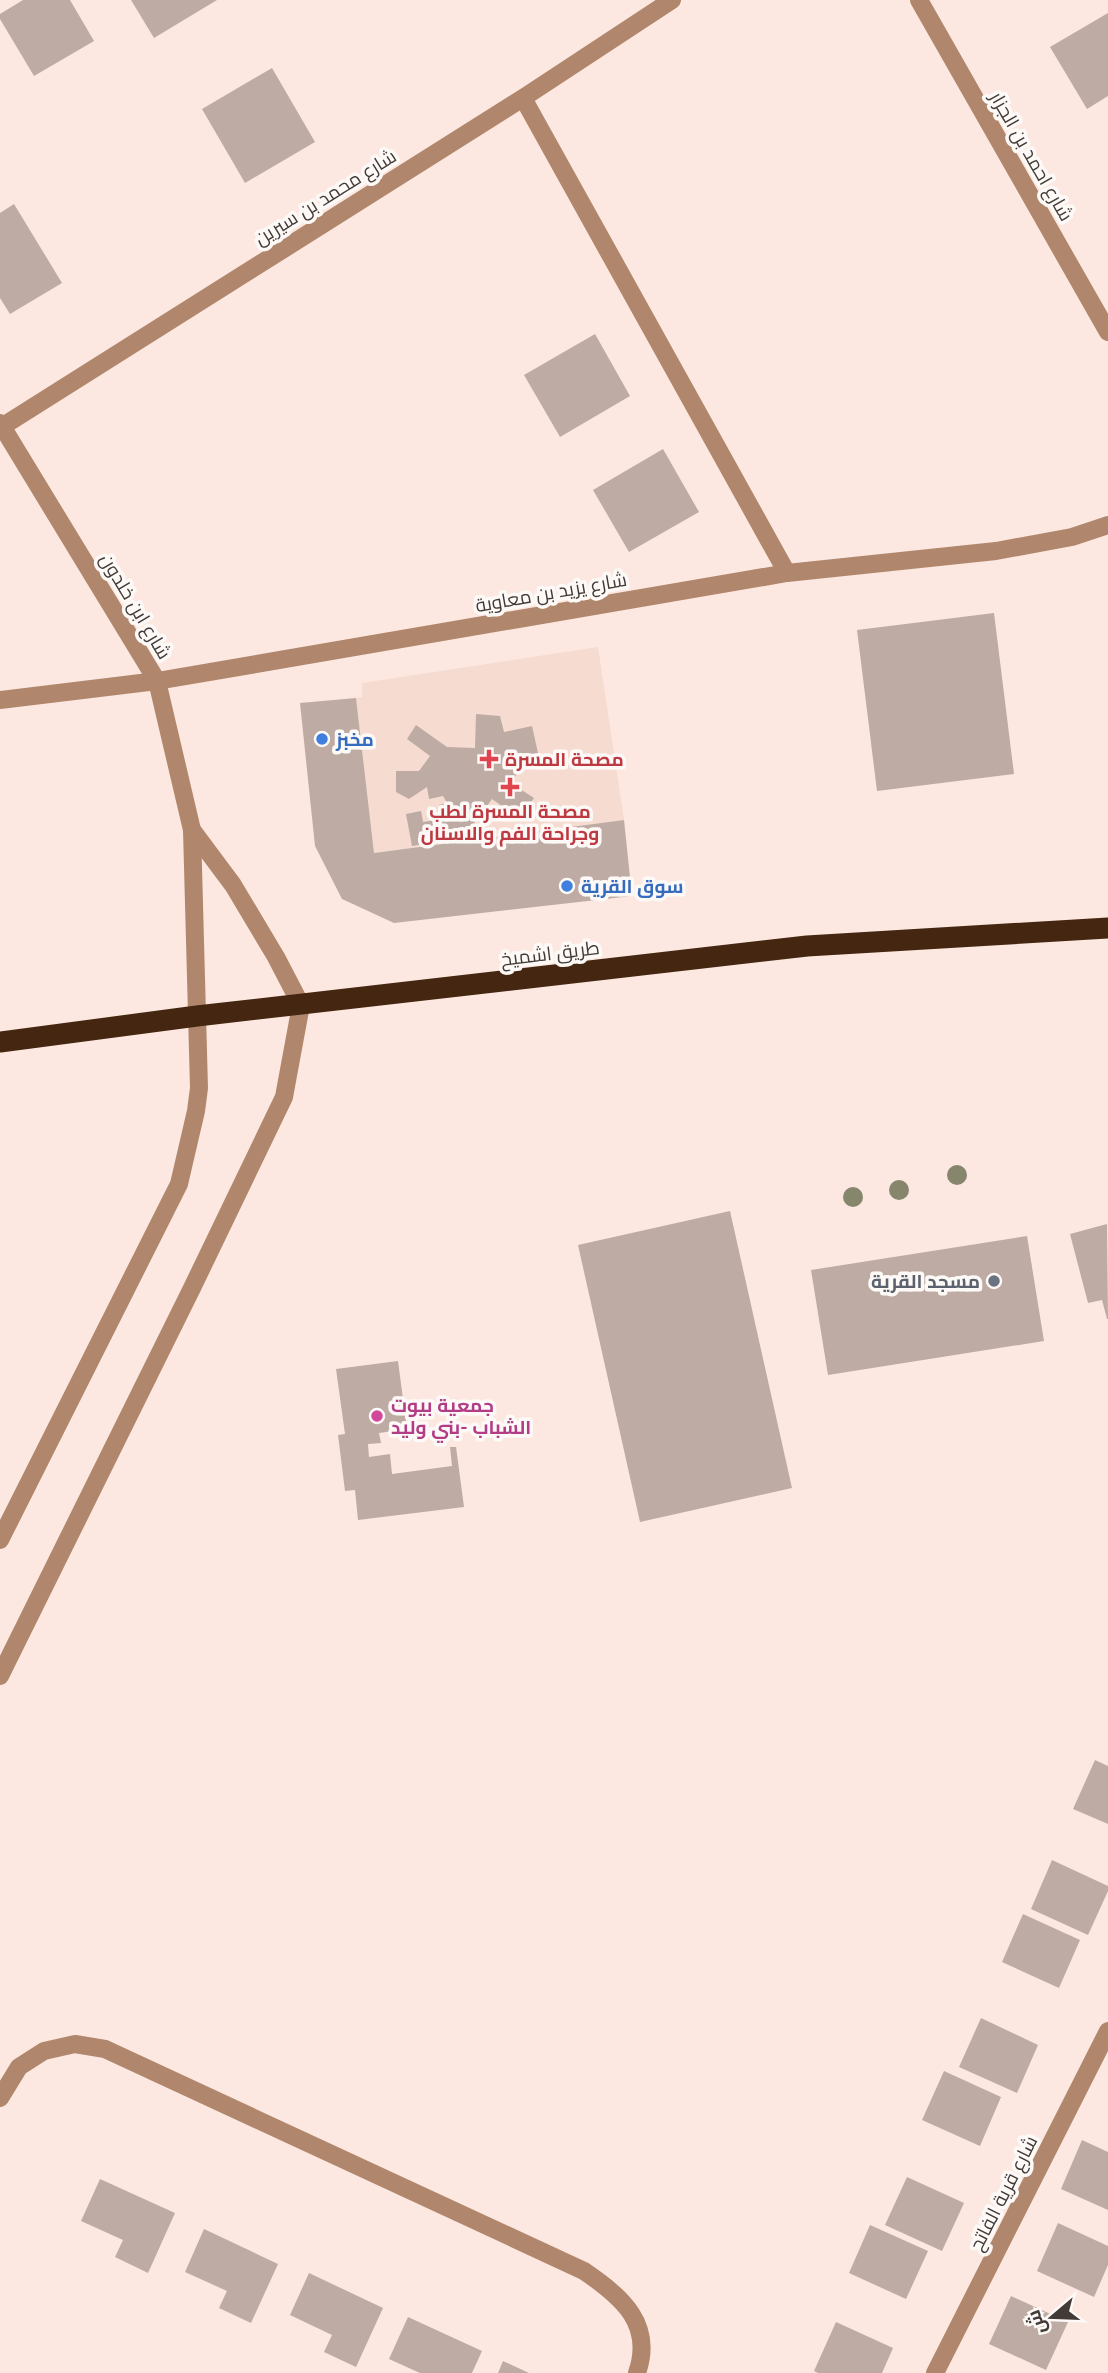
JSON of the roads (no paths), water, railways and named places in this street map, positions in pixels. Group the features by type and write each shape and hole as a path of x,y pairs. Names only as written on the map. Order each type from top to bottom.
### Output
{"highway":[{"name":"طريق اشميخ","path":"0,1042 197,1016 807,946 1108,928"}],"street":[{"name":"شارع محمد بن سيرين","path":"1,426 523,98 672,0"},
{"name":"شارع احمد بن الجزار","path":"919,0 1108,332"},
{"path":"523,98 787,573"},
{"name":"شارع ابن خلدون","path":"1,426 157,681 192,830"},
{"name":"شارع يزيد بن معاوية","path":"0,699 157,681 787,573 996,551 1072,537 1108,525"},
{"path":"0,1676 284,1097 301,1005 239,894 192,830"},
{"path":"0,1540 179,1184 197,1100 192,830"},
{"name":"شارع قرية الفاتح","path":"935,2373 1108,2031"},
{"path":"0,2098 19,2067 44,2050 75,2044 105,2049 584,2271 611,2289 640,2326 643,2355 637,2373"}],"place":[{"name":"مخبز","path":"322,739"},
{"name":"مصحة المسرة","path":"489,759"},
{"name":"مصحة المسرة لطب وجراحة الفم والاسنان","path":"510,787"},
{"name":"سوق القرية","path":"567,886"},
{"name":"مسجد القرية","path":"994,1281"},
{"name":"جمعية بيوت الشباب -بني وليد","path":"377,1416"}]}
